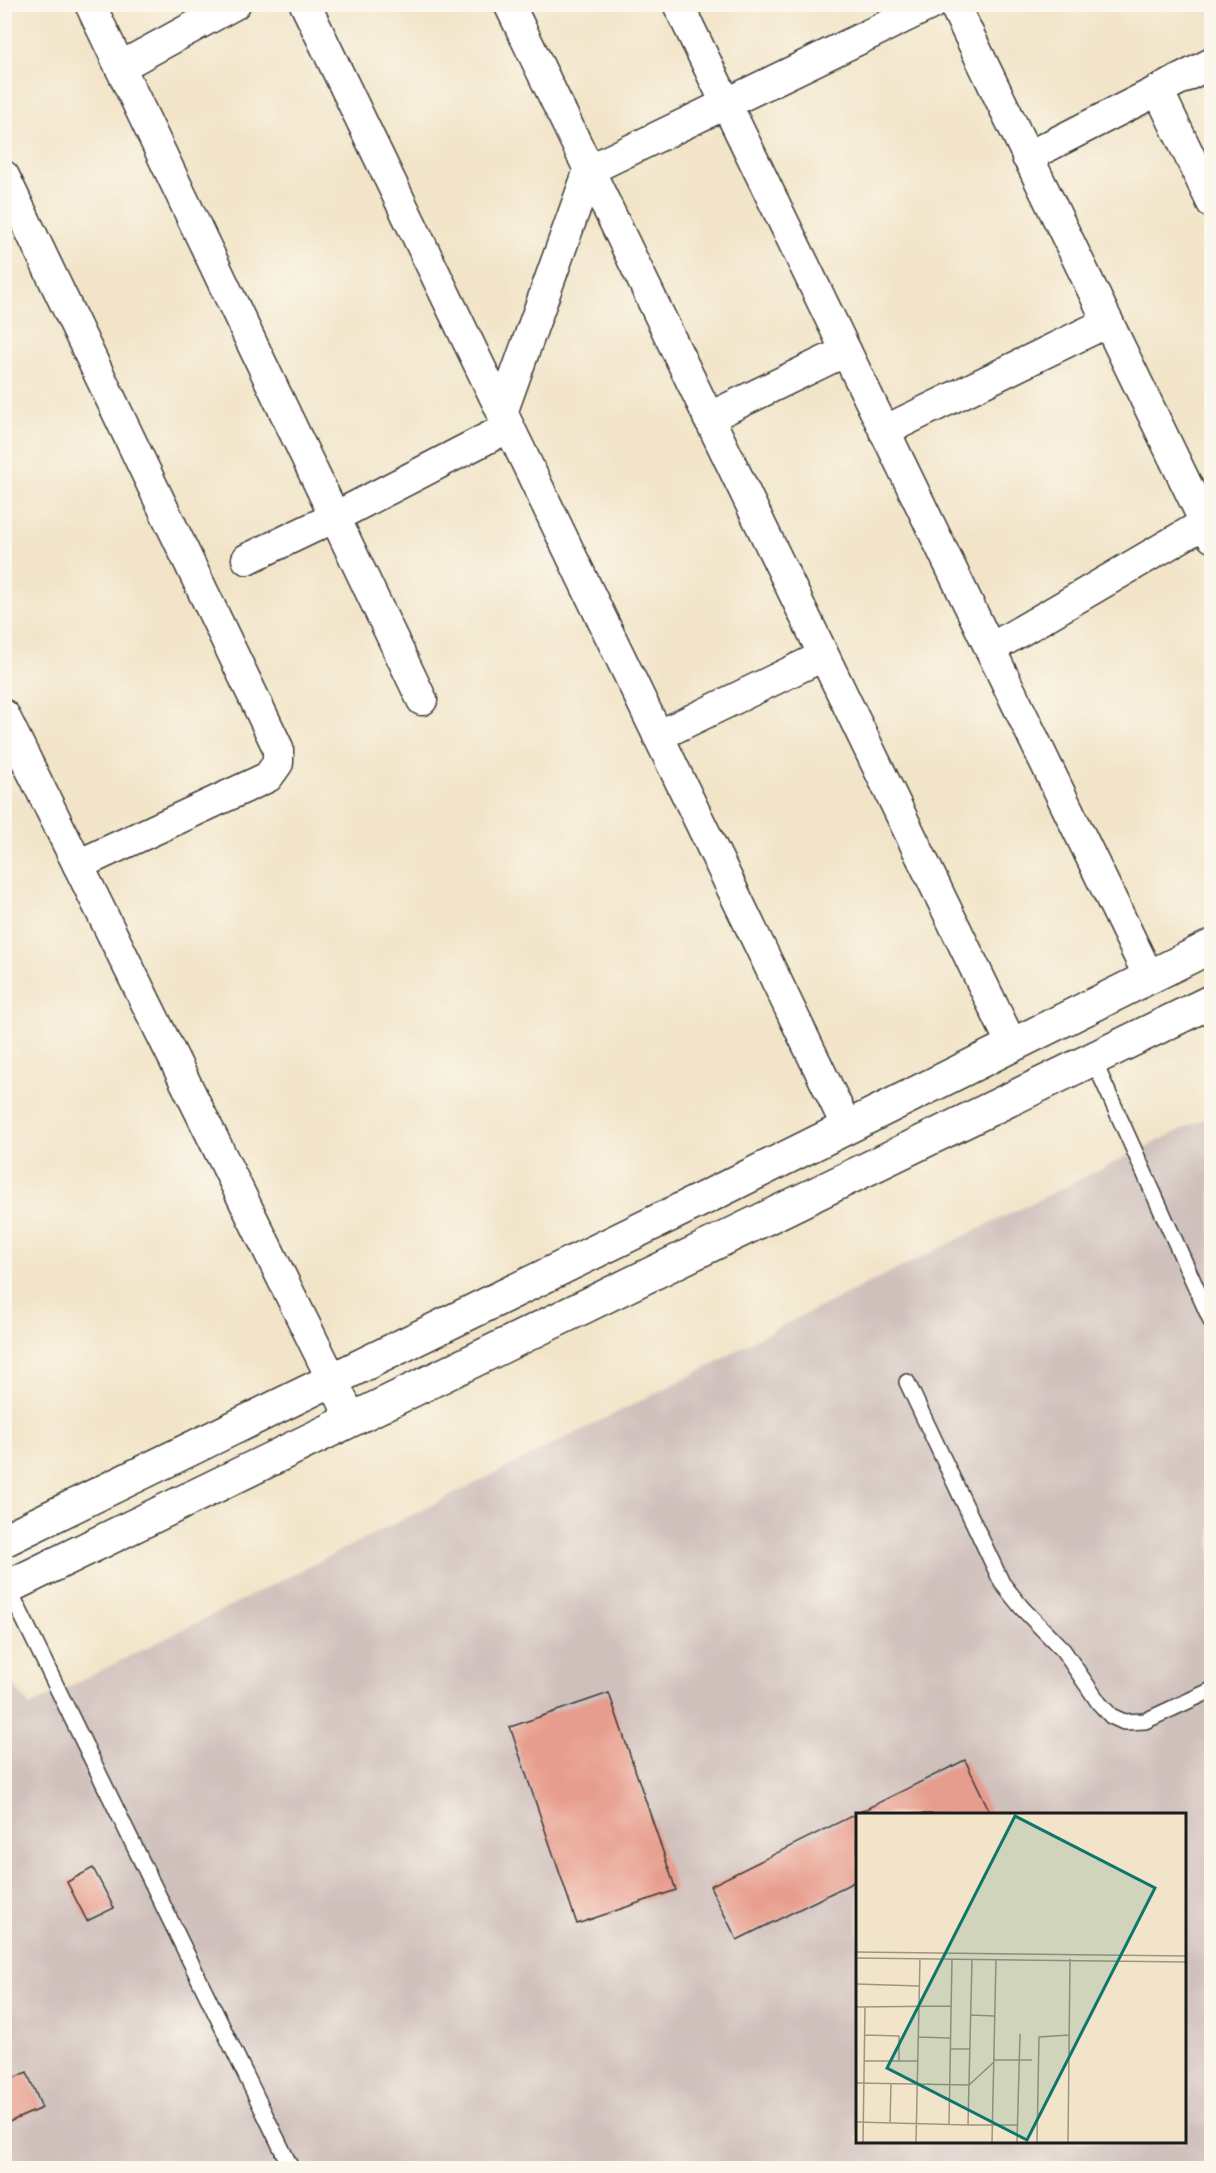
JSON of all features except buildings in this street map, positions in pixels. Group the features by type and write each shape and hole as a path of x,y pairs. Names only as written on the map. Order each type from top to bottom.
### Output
{"main road":[{"path":"4,1540 1212,946"},
{"path":"6,1586 1212,1001"}],"street":[{"path":"90,4 422,700"},
{"path":"120,68 235,4"},
{"path":"305,4 847,1127"},
{"path":"509,4 1012,1045"},
{"path":"678,4 1149,977"},
{"path":"247,559 335,517 506,420 589,171 932,4"},
{"path":"954,4 1209,526 990,649"},
{"path":"1028,157 1212,63"},
{"path":"1158,90 1212,203"},
{"path":"4,176 278,748 278,764 268,777 78,865"},
{"path":"884,430 1108,322"},
{"path":"708,418 846,351"},
{"path":"658,736 824,656"},
{"path":"4,715 352,1420"}],"lane":[{"path":"1093,1059 1212,1323"},
{"path":"907,1382 1002,1583 1022,1608 1063,1650 1099,1703 1111,1716 1124,1722 1145,1721 1212,1690"},
{"path":"6,1586 290,2168"}],"shaded area":[{"path":"1211,1115 1211,2168 5,2168 4,1673 30,1706 714,1364 755,1339"}]}
